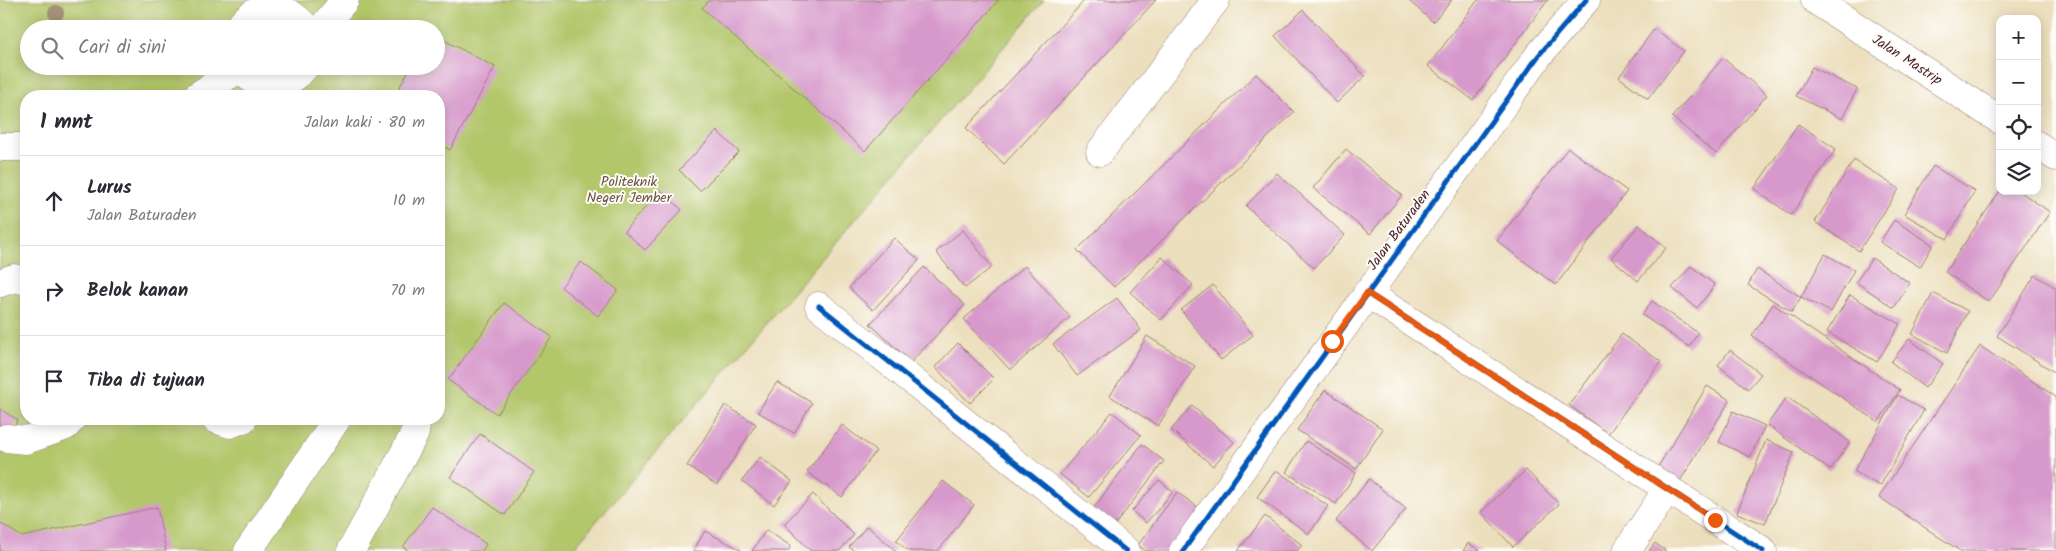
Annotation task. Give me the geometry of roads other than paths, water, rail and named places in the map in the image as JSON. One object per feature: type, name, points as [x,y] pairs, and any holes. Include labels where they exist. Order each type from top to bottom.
[{"type":"street","points":[[328,20],[345,0]]},
{"type":"street","points":[[1100,152],[1216,0]]},
{"type":"street","name":"Jalan Baturaden","points":[[1183,551],[1539,54],[1586,0]]},
{"type":"street","name":"Jalan Mastrip","points":[[1826,3],[1996,117]]},
{"type":"street","points":[[260,10],[289,11],[300,20]]},
{"type":"street","points":[[206,90],[228,75]]},
{"type":"street","points":[[247,75],[261,84],[274,86],[294,82]]},
{"type":"street","points":[[0,147],[20,147]]},
{"type":"street","points":[[2041,148],[2056,157]]},
{"type":"street","points":[[0,283],[14,278],[20,280]]},
{"type":"street","points":[[1367,293],[1763,551]]},
{"type":"street","points":[[819,306],[1126,551]]},
{"type":"street","points":[[6,438],[26,440],[67,425]]},
{"type":"street","points":[[248,551],[333,425]]},
{"type":"street","points":[[351,551],[415,433],[416,425]]},
{"type":"street","points":[[1627,551],[1668,488]]},
{"type":"park label","name":"Politeknik Negeri Jember","points":[[629,190]]}]
